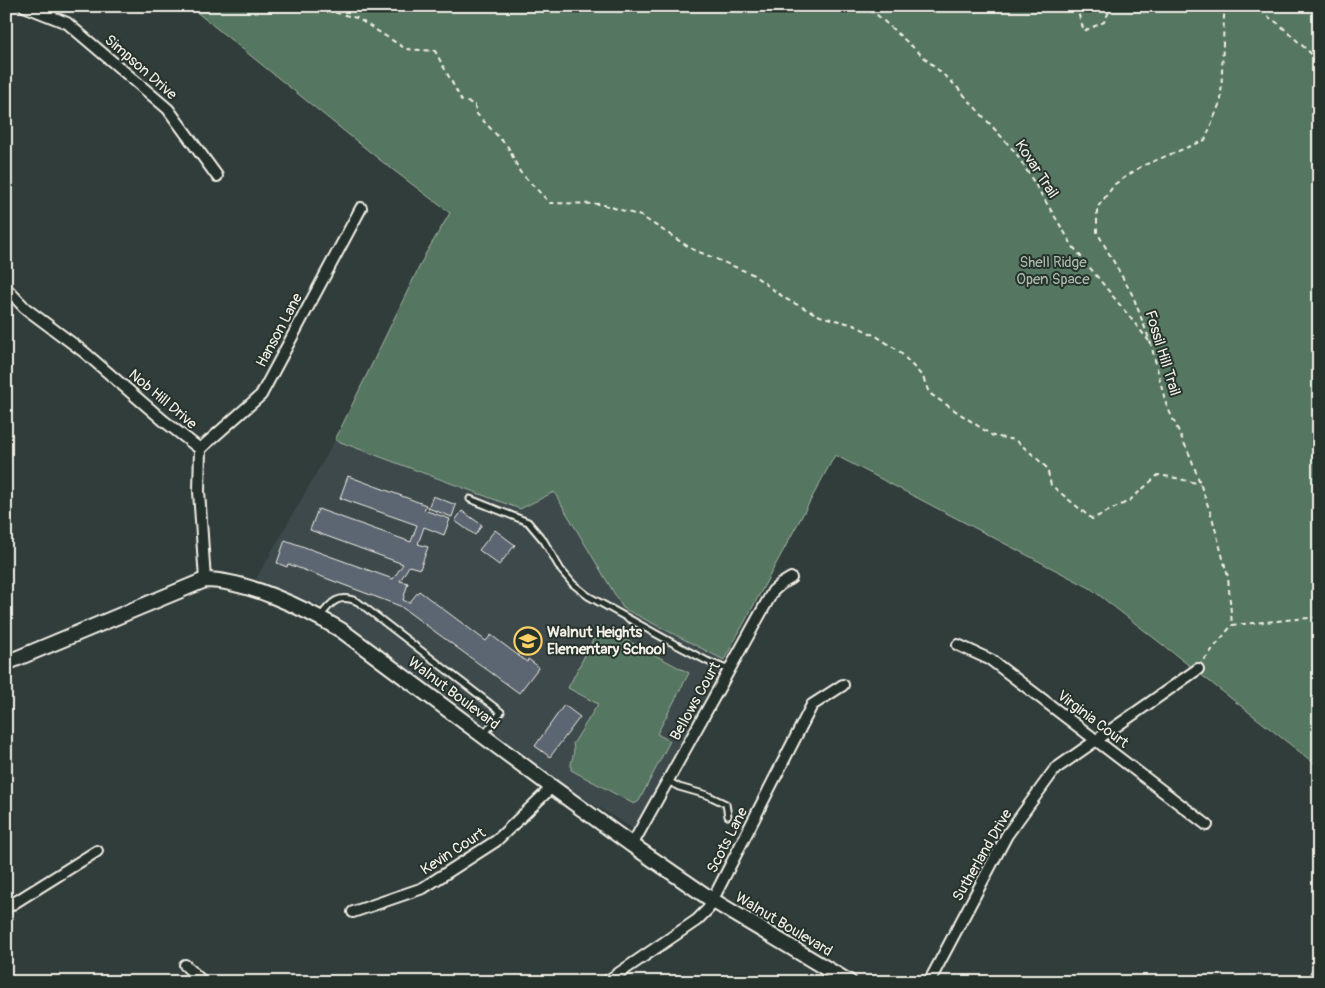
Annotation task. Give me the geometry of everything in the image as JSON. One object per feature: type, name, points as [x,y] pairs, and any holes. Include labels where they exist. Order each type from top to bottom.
[{"type":"street","name":"Simpson Drive","points":[[24,6],[67,24],[168,110],[216,176]]},
{"type":"street","name":"Hanson Lane","points":[[200,448],[261,396],[361,208]]},
{"type":"street","name":"Nob Hill Drive","points":[[6,288],[25,308],[84,352],[164,421],[200,448],[199,491],[205,580]]},
{"type":"street","name":"Bellows Court","points":[[632,845],[773,592],[791,578]]},
{"type":"street","name":"Walnut Boulevard","points":[[6,663],[205,580],[222,580],[239,584],[320,617],[342,630],[632,845],[712,900],[849,982]]},
{"type":"street","name":"Virginia Court","points":[[958,645],[991,660],[1207,825]]},
{"type":"street","name":"Sutherland Drive","points":[[929,982],[1007,835],[1055,769],[1198,669]]},
{"type":"street","name":"Scots Lane","points":[[606,982],[697,920],[708,909],[812,705],[843,685]]},
{"type":"street","name":"Kevin Court","points":[[353,912],[423,888],[496,841],[552,787]]},
{"type":"street","points":[[6,908],[97,851]]},
{"type":"street","points":[[185,965],[203,982]]},
{"type":"street","points":[[1313,982],[1319,970]]},
{"type":"lane","points":[[470,499],[528,522],[544,541],[561,570],[573,584],[588,596],[707,661],[729,670]]},
{"type":"lane","points":[[320,617],[330,604],[338,599],[349,598],[358,602],[501,712],[484,736]]},
{"type":"lane","points":[[668,781],[679,787],[708,795],[726,804],[728,816]]},
{"type":"path","points":[[309,6],[357,18],[406,50],[435,52],[462,101],[475,104],[475,112],[508,147],[520,172],[550,203],[601,204],[641,216],[692,249],[752,274],[786,299],[820,316],[854,326],[884,341],[899,351],[922,377],[930,393],[993,436],[1016,440],[1047,468],[1050,485],[1092,519],[1129,502],[1158,475],[1200,484]]},
{"type":"path","name":"Kovar Trail","points":[[861,6],[876,14],[956,86],[1016,153],[1074,248],[1151,344]]},
{"type":"path","points":[[1076,6],[1084,31],[1104,22],[1112,6]]},
{"type":"path","name":"Fossil Hill Trail","points":[[1227,6],[1224,16],[1222,100],[1205,140],[1142,166],[1115,184],[1096,208],[1097,232],[1133,296],[1151,344],[1166,404],[1191,458],[1212,517],[1228,577],[1232,625]]},
{"type":"path","points":[[1252,6],[1279,24],[1319,61]]},
{"type":"path","points":[[1198,669],[1232,625],[1319,617]]},
{"type":"shaded area","name":"Walnut Heights Elementary School","points":[[335,440],[520,509],[554,492],[623,608],[724,660],[635,830],[553,779],[345,621],[318,605],[256,579]]},
{"type":"green space","name":"Shell Ridge Open Space","points":[[189,6],[1319,6],[1319,767],[1090,588],[835,455],[724,660],[623,608],[554,492],[520,509],[335,440],[426,253],[450,213],[380,160]]},
{"type":"green space","points":[[600,626],[689,673],[657,734],[670,741],[639,801],[634,804],[571,770],[574,751],[573,744],[598,704],[568,688]]},
{"type":"building","points":[[348,476],[426,505],[424,510],[450,519],[444,535],[424,527],[418,544],[428,547],[420,569],[409,566],[400,581],[408,583],[403,600],[409,603],[419,591],[486,641],[491,635],[527,662],[528,659],[539,667],[519,693],[400,606],[288,564],[287,567],[277,563],[285,540],[393,579],[403,564],[310,530],[318,509],[411,542],[417,525],[340,498]]},
{"type":"building","points":[[433,496],[456,505],[452,517],[428,508]]},
{"type":"building","points":[[462,511],[482,525],[475,535],[455,521]]},
{"type":"building","points":[[495,530],[515,545],[499,565],[479,550]]},
{"type":"building","points":[[564,705],[580,717],[550,757],[535,746]]},
{"type":"place","name":"Walnut Heights Elementary School","points":[[528,641]]}]
